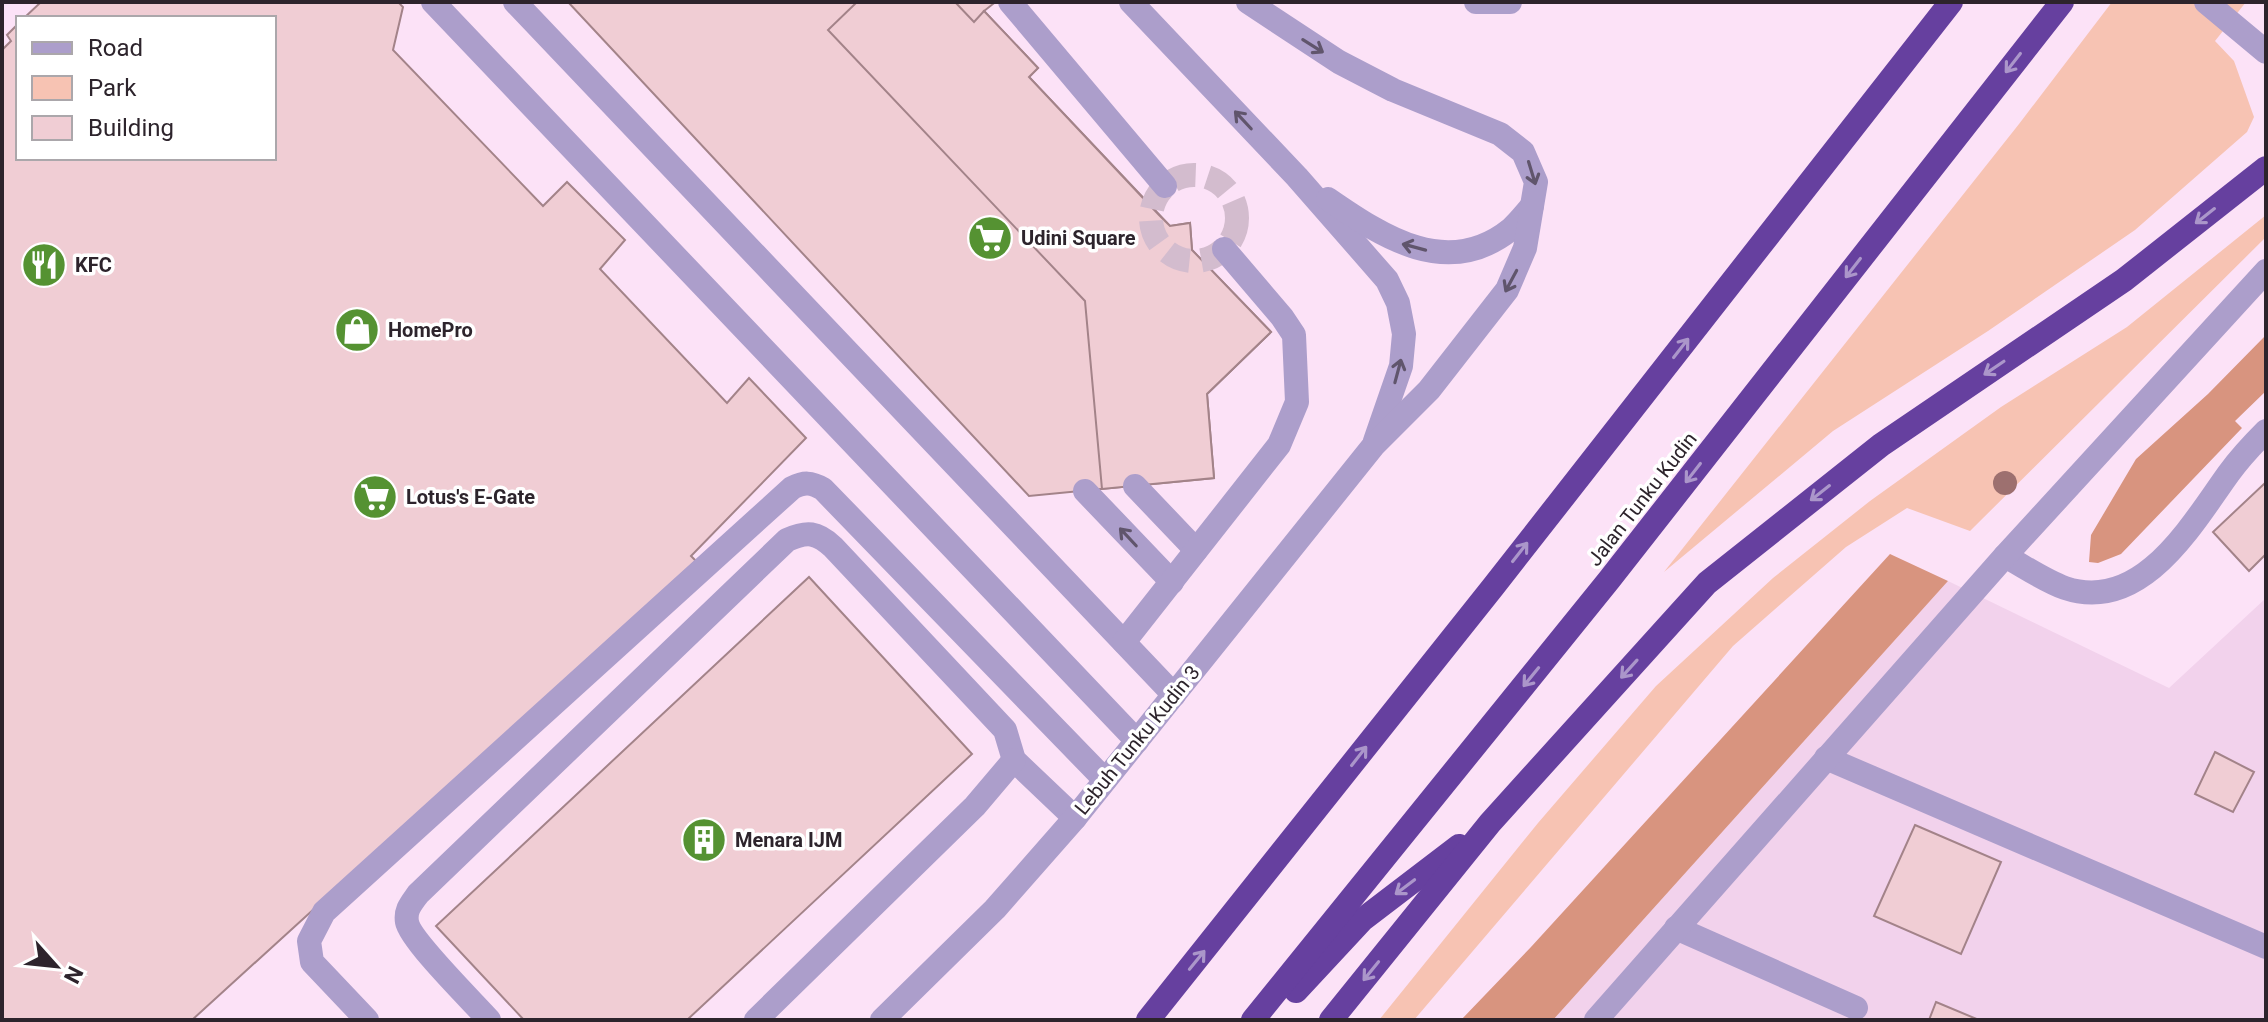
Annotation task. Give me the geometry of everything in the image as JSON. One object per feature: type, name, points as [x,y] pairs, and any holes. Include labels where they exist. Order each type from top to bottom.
[{"type":"highway","points":[[1148,1020],[1464,624],[1951,2]]},
{"type":"highway","name":"Jalan Tunku Kudin","points":[[1253,1020],[1609,580],[2062,2]]},
{"type":"highway","points":[[1331,1020],[1490,823],[1707,583],[1881,445],[2124,280],[2266,168]]},
{"type":"highway","points":[[1268,1020],[1362,920],[1490,823]]},
{"type":"street","points":[[433,2],[1137,741]]},
{"type":"street","points":[[515,2],[1174,695]]},
{"type":"street","points":[[1010,2],[1165,186]]},
{"type":"street","name":"Lebuh Tunku Kudin 3","points":[[1131,2],[1297,177],[1387,280],[1398,303],[1404,334],[1401,366],[1374,445]]},
{"type":"street","name":"Lebuh Tunku Kudin 3","points":[[882,1020],[995,909],[1075,818],[1374,445],[1429,390],[1507,290],[1525,248],[1536,182],[1523,152],[1500,134],[1393,90],[1339,62],[1248,2]]},
{"type":"street","points":[[1476,2],[1510,2]]},
{"type":"street","points":[[2206,2],[2266,52]]},
{"type":"street","name":"Lebuh Tunku Kudin 3","points":[[1297,177],[1361,222],[1400,243],[1433,252],[1463,253],[1488,244],[1511,229],[1532,206]]},
{"type":"street","points":[[1124,642],[1279,445],[1297,402],[1294,335],[1224,249]]},
{"type":"street","points":[[1596,1020],[2005,556],[2266,271]]},
{"type":"street","points":[[2005,556],[2066,588],[2098,594],[2126,586],[2153,568],[2182,539],[2232,469],[2266,431]]},
{"type":"street","points":[[367,1020],[312,962],[309,941],[324,912],[792,488],[802,483],[813,483],[823,489],[1105,780]]},
{"type":"street","points":[[1135,486],[1196,550]]},
{"type":"street","points":[[1085,491],[1172,582]]},
{"type":"street","points":[[489,1020],[418,940],[407,925],[407,909],[418,894],[787,540],[804,532],[821,536],[833,547],[1005,730],[1014,760],[1075,818]]},
{"type":"street","points":[[1826,758],[2266,947]]},
{"type":"street","points":[[756,1020],[975,806],[1014,760]]},
{"type":"street","points":[[1676,928],[1856,1008]]},
{"type":"shaded area","points":[[2266,335],[2266,391],[2235,421],[2242,428],[2121,554],[2098,563],[2089,562],[2091,535],[2136,459],[2208,394]]},
{"type":"shaded area","points":[[1890,554],[1948,581],[1553,1020],[1461,1020],[1531,947]]},
{"type":"shaded area","points":[[1948,581],[2169,688],[2266,598],[2266,1020],[1553,1020]]},
{"type":"green space","points":[[2112,2],[2246,2],[2215,41],[2234,61],[2254,117],[2247,132],[2135,230],[1988,331],[1833,431],[1664,572],[2019,124]]},
{"type":"green space","points":[[2266,215],[2266,237],[1970,531],[1907,508],[1846,547],[1733,646],[1414,1020],[1379,1020],[1538,823],[1656,686],[1773,578],[1870,501],[2001,407],[2127,327]]},
{"type":"building","name":"Lotus's E-Gate","points":[[41,2],[398,2],[403,7],[393,50],[543,206],[567,182],[625,240],[600,269],[727,403],[749,378],[806,438],[691,556],[696,561],[192,1020],[2,1020],[2,50],[11,41],[7,35],[16,26],[16,160],[276,160],[276,16],[26,16]]},
{"type":"building","name":"Udini Square","points":[[568,2],[991,2],[993,4],[984,11],[1038,68],[1029,77],[1170,226],[1190,223],[1192,250],[1271,332],[1207,394],[1214,478],[1029,496]]},
{"type":"building","points":[[857,2],[955,2],[974,22],[984,11],[1038,68],[1029,77],[1159,215],[1170,226],[1190,223],[1192,250],[1271,332],[1207,394],[1214,478],[1102,489],[1085,301],[828,30]]},
{"type":"building","points":[[2265,483],[2266,554],[2249,571],[2213,532]]},
{"type":"building","name":"Menara IJM","points":[[809,577],[972,754],[687,1020],[524,1020],[436,926]]},
{"type":"building","points":[[2215,752],[2254,772],[2233,812],[2195,794]]},
{"type":"building","points":[[1915,825],[2001,862],[1961,954],[1874,916]]},
{"type":"building","points":[[1936,1002],[1979,1020],[1929,1020]]},
{"type":"tunnel","points":[[1194,175],[1218,182],[1230,194],[1237,218],[1230,242],[1218,254],[1194,261],[1170,254],[1158,242],[1151,218],[1158,194],[1170,182],[1194,175]]},
{"type":"place","name":"Udini Square","points":[[990,238]]},
{"type":"place","name":"KFC","points":[[44,265]]},
{"type":"place","name":"HomePro","points":[[357,330]]},
{"type":"place","name":"Lotus's E-Gate","points":[[375,497]]},
{"type":"place","name":"Menara IJM","points":[[704,840]]}]
